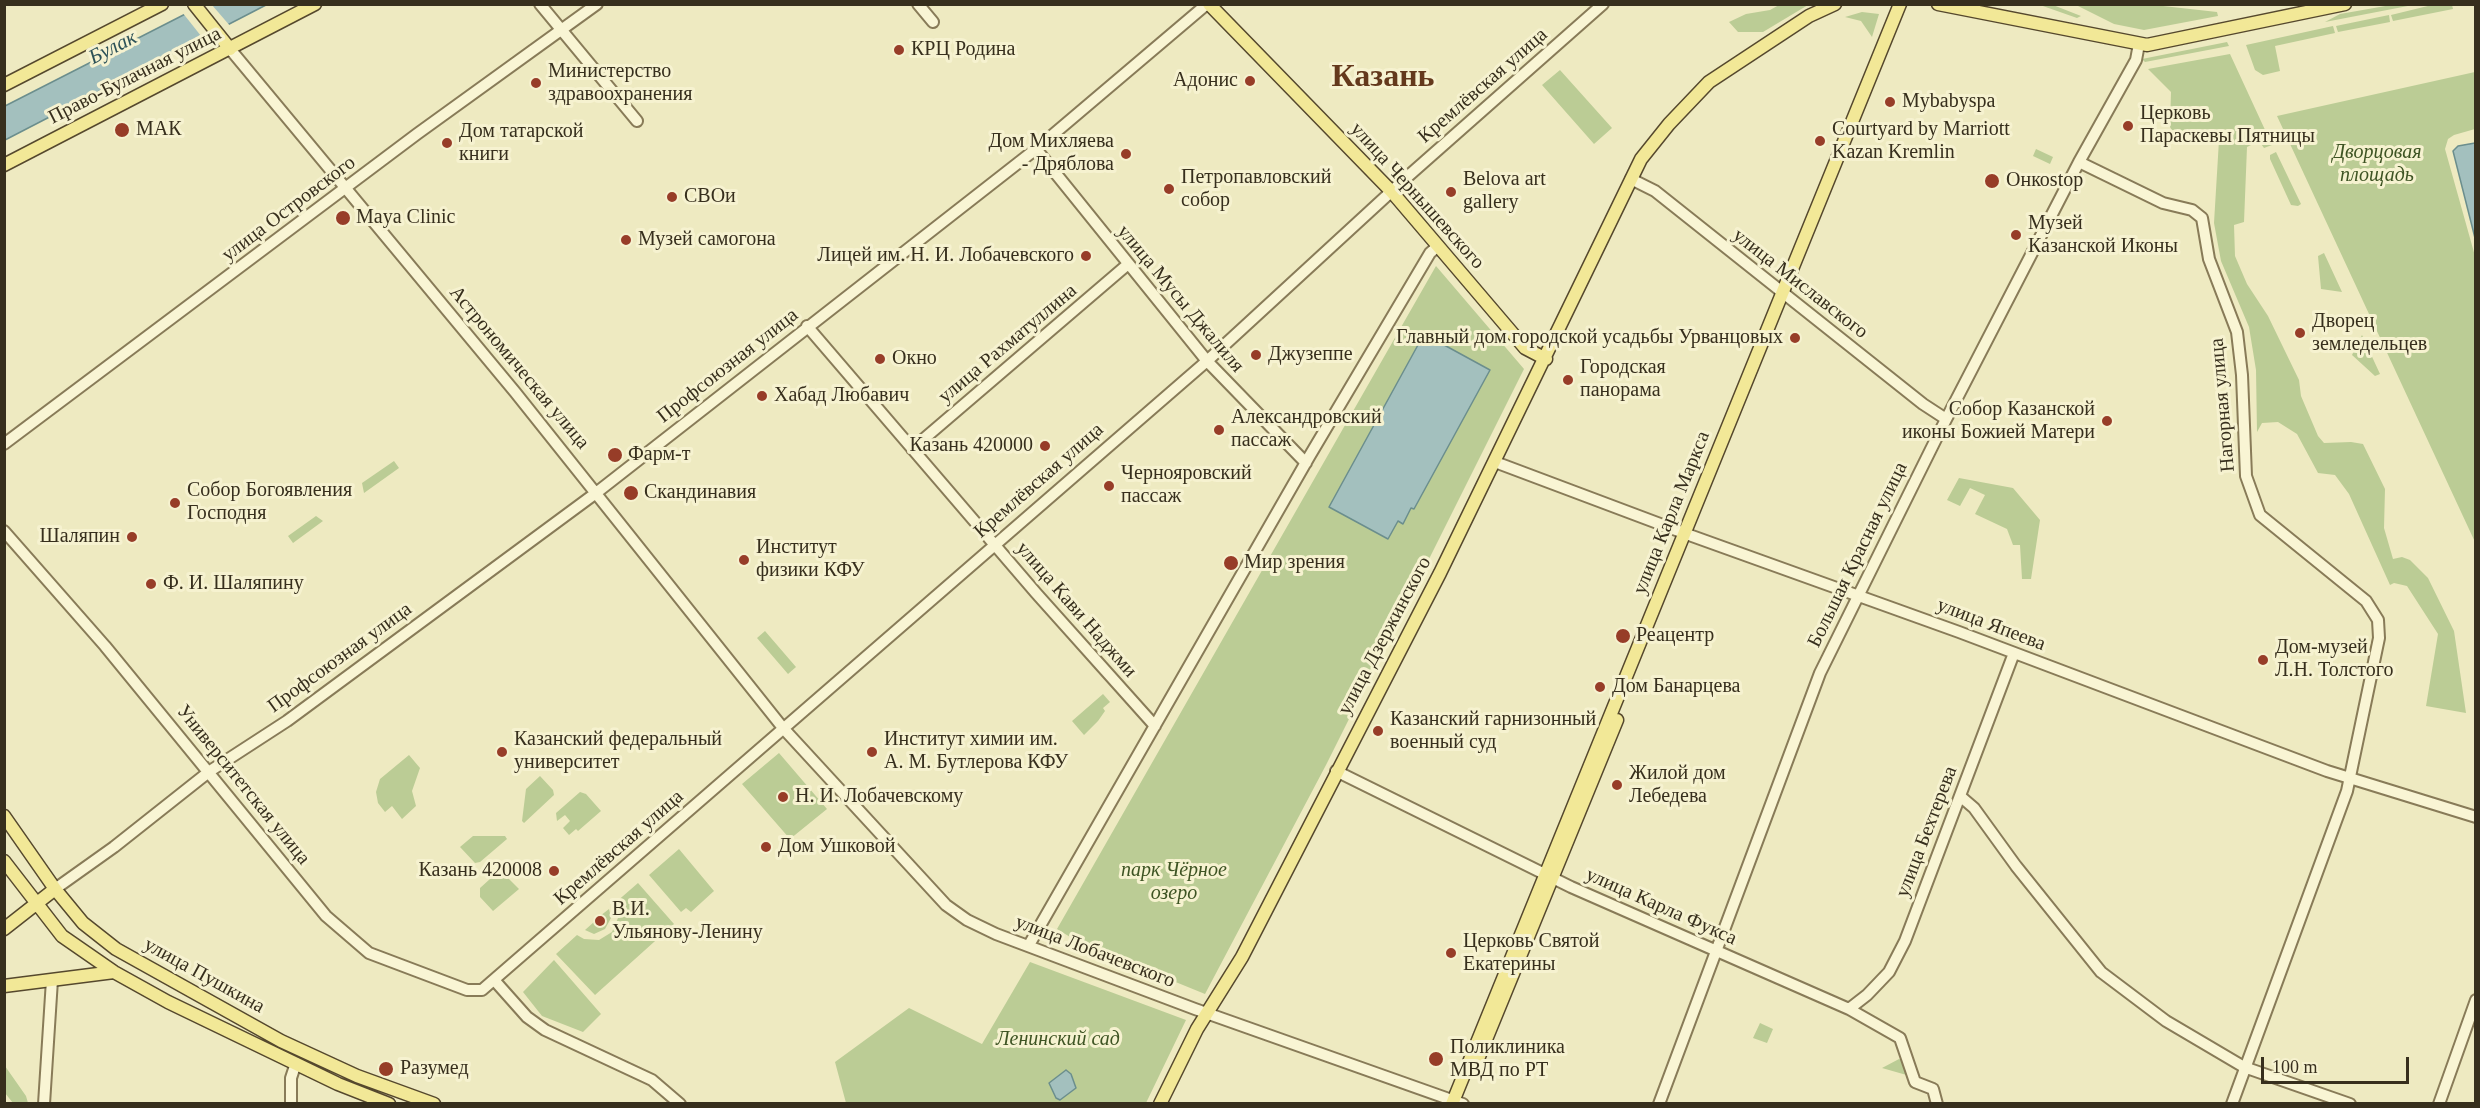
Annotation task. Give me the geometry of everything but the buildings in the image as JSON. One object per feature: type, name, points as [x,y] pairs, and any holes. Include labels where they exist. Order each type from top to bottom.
[{"type":"main road","points":[[4,85],[162,4]]},
{"type":"main road","name":"Астрономическая улица","points":[[194,4],[230,49]]},
{"type":"main road","name":"Право-Булачная улица","points":[[4,165],[315,4]]},
{"type":"main road","name":"улица Чернышевского","points":[[1208,4],[1392,192],[1525,348],[1546,359]]},
{"type":"main road","name":"улица Дзержинского","points":[[1160,1104],[1208,1014],[1242,957],[1495,462],[1641,159],[1669,124],[1709,82],[1809,16],[1835,4]]},
{"type":"main road","name":"улица Карла Маркса","points":[[1458,1103],[1785,296],[1900,4]]},
{"type":"main road","name":"улица Карла Маркса","points":[[1785,296],[1908,4]]},
{"type":"main road","points":[[1938,4],[2139,44],[2171,42],[2345,4]]},
{"type":"main road","name":"улица Пушкина","points":[[4,816],[83,923],[116,950],[176,985],[313,1056],[367,1080],[434,1104]]},
{"type":"main road","name":"улица Пушкина","points":[[4,861],[62,936],[114,972],[168,1002],[338,1084],[389,1104]]},
{"type":"main road","points":[[4,929],[56,889]]},
{"type":"main road","points":[[4,986],[114,972]]},
{"type":"street","points":[[540,4],[637,121]]},
{"type":"street","name":"улица Островского","points":[[4,444],[597,4]]},
{"type":"street","points":[[918,4],[933,22]]},
{"type":"street","name":"Профсоюзная улица","points":[[56,889],[114,847],[210,771],[286,721],[596,493],[1036,149],[1208,4]]},
{"type":"street","name":"Кремлёвская улица","points":[[495,981],[993,544],[1207,361],[1603,4]]},
{"type":"street","name":"Большая Красная улица","points":[[1659,1104],[1820,673],[1946,419],[2079,162],[2136,60],[2139,44]]},
{"type":"street","name":"Астрономическая улица","points":[[230,49],[596,493],[783,728]]},
{"type":"street","name":"улица Мусы Джалиля","points":[[1036,149],[1127,265],[1207,361],[1306,463]]},
{"type":"street","name":"Нагорная улица","points":[[2079,162],[2163,203],[2192,210],[2202,218],[2209,259],[2237,332],[2242,375],[2246,476],[2260,514],[2366,601],[2376,613],[2379,638],[2350,778],[2307,905],[2244,1067],[2232,1104]]},
{"type":"street","name":"улица Миславского","points":[[1631,179],[1655,191],[1785,296],[1946,419]]},
{"type":"street","points":[[1029,945],[1306,463],[1430,253],[1438,246]]},
{"type":"street","name":"улица Рахматуллина","points":[[912,449],[1127,265]]},
{"type":"street","name":"улица Кави Наджми","points":[[807,326],[993,544],[1155,726]]},
{"type":"street","name":"улица Япеева","points":[[1495,462],[2350,778],[2475,817]]},
{"type":"street","name":"Университетская улица","points":[[4,531],[210,771],[326,916],[363,948],[402,968],[467,990],[482,990],[495,981]]},
{"type":"street","name":"улица Бехтерева","points":[[1849,1009],[1867,995],[1888,972],[1905,941],[2014,652]]},
{"type":"street","name":"улица Лобачевского","points":[[783,728],[946,905],[967,920],[1208,1014],[1458,1103]]},
{"type":"street","name":"улица Карла Фукса","points":[[1336,771],[1549,876],[1849,1009],[1900,1038],[1915,1082],[1933,1089],[1937,1104]]},
{"type":"street","points":[[1960,796],[1974,808],[2016,866],[2101,972],[2166,1021],[2244,1067],[2350,1104]]},
{"type":"street","points":[[44,1104],[52,980]]},
{"type":"street","points":[[495,981],[527,1017],[545,1030],[652,1080],[680,1104]]},
{"type":"street","points":[[2439,1104],[2475,1000]]},
{"type":"street","points":[[291,1104],[291,1078],[296,1063]]},
{"type":"green space","points":[[2436,4],[2452,5],[2453,9],[2393,21],[2391,15]]},
{"type":"green space","points":[[1779,5],[1808,5],[1763,32],[1738,32],[1729,22],[1746,14],[1770,10]]},
{"type":"green space","points":[[2040,5],[2053,5],[2081,16],[2077,18]]},
{"type":"green space","points":[[2076,5],[2154,5],[2217,12],[2218,16],[2144,30],[2114,24]]},
{"type":"green space","points":[[2391,5],[2413,5],[2325,22],[2340,14]]},
{"type":"green space","points":[[1862,12],[1879,14],[1872,37],[1861,21],[1845,17]]},
{"type":"green space","points":[[2389,15],[2390,22],[2338,32],[2336,26]]},
{"type":"green space","points":[[2333,26],[2335,33],[2275,46],[2280,71],[2263,75],[2255,70],[2246,45]]},
{"type":"green space","points":[[2227,42],[2229,46],[2145,62],[2142,59]]},
{"type":"green space","points":[[2230,54],[2272,145],[2264,148],[2259,141],[2247,147],[2244,222],[2234,225],[2235,256],[2247,284],[2268,316],[2299,380],[2301,396],[2318,436],[2324,443],[2363,444],[2385,489],[2384,528],[2393,559],[2402,557],[2410,560],[2428,578],[2454,631],[2466,713],[2426,706],[2438,634],[2407,586],[2394,583],[2390,585],[2349,494],[2335,475],[2318,473],[2297,434],[2278,422],[2262,423],[2257,432],[2256,370],[2249,327],[2221,261],[2214,223],[2219,140],[2174,134],[2170,127],[2171,92],[2148,69]]},
{"type":"green space","points":[[1560,70],[1612,128],[1594,144],[1542,85]]},
{"type":"green space","name":"Дворцовая площадь","points":[[2475,72],[2475,129],[2448,139],[2445,149],[2475,256],[2475,542],[2277,116]]},
{"type":"green space","points":[[2036,149],[2053,157],[2050,164],[2033,156]]},
{"type":"green space","points":[[2276,152],[2301,204],[2298,206],[2291,205],[2270,159],[2270,155]]},
{"type":"green space","points":[[2324,253],[2342,292],[2321,289],[2318,256]]},
{"type":"green space","name":"парк Чёрное озеро","points":[[1436,266],[1524,369],[1326,765],[1205,994],[1080,943],[1057,929]]},
{"type":"green space","points":[[2362,335],[2380,374],[2375,376],[2352,355]]},
{"type":"green space","points":[[394,461],[399,468],[364,493],[362,483]]},
{"type":"green space","points":[[1959,478],[2013,488],[2040,520],[2031,579],[2022,579],[2020,545],[2013,545],[2007,529],[1975,514],[1985,495],[1970,488],[1960,506],[1947,500]]},
{"type":"green space","points":[[316,516],[323,521],[293,543],[288,536]]},
{"type":"green space","points":[[765,631],[796,667],[788,674],[757,638]]},
{"type":"green space","points":[[1103,694],[1110,702],[1103,708],[1105,711],[1098,721],[1084,735],[1072,721]]},
{"type":"green space","points":[[779,753],[827,809],[790,839],[742,784]]},
{"type":"green space","points":[[409,755],[420,768],[412,791],[416,806],[402,819],[392,806],[385,812],[378,803],[376,792],[380,779]]},
{"type":"green space","points":[[540,776],[553,790],[554,795],[524,823],[522,821],[526,789]]},
{"type":"green space","points":[[580,792],[586,794],[601,811],[578,831],[576,829],[569,835],[563,828],[570,821],[565,815],[557,821],[556,813]]},
{"type":"green space","points":[[473,836],[505,836],[507,839],[480,862],[475,863],[460,847]]},
{"type":"green space","points":[[679,849],[714,891],[691,912],[686,908],[681,912],[649,875]]},
{"type":"green space","points":[[500,870],[519,889],[493,911],[480,897],[480,888]]},
{"type":"green space","points":[[638,883],[674,924],[595,995],[556,954],[577,935],[584,939],[599,940],[612,932],[618,918],[615,903]]},
{"type":"green space","points":[[609,909],[611,918],[605,929],[594,934],[585,930],[594,922],[599,928],[605,923],[600,916]]},
{"type":"green space","points":[[554,960],[601,1014],[583,1032],[542,1016],[523,992]]},
{"type":"green space","name":"Ленинский сад","points":[[1030,962],[1186,1020],[1146,1103],[846,1103],[835,1062],[909,1008],[982,1044]]},
{"type":"green space","points":[[1760,1023],[1773,1029],[1767,1043],[1753,1038]]},
{"type":"green space","points":[[1899,1059],[1903,1060],[1910,1076],[1882,1068]]},
{"type":"green space","points":[[5,1066],[26,1096],[28,1103],[13,1103],[5,1093]]},
{"type":"water","name":"Булак","points":[[203,5],[266,5],[5,140],[5,106]]},
{"type":"water","points":[[2476,143],[2475,238],[2453,151],[2458,146]]},
{"type":"water","points":[[1424,334],[1490,370],[1414,509],[1411,508],[1403,524],[1398,521],[1388,539],[1329,507]]},
{"type":"water","points":[[1066,1070],[1071,1074],[1076,1088],[1060,1100],[1056,1098],[1049,1083]]},
{"type":"pier","points":[[197,4],[212,5],[231,27],[205,41],[182,12]]},
{"type":"place","name":"КРЦ Родина","points":[[899,50]]},
{"type":"place","name":"Адонис","points":[[1250,81]]},
{"type":"place","name":"Министерство здравоохранения","points":[[536,83]]},
{"type":"place","name":"Mybabyspa","points":[[1890,102]]},
{"type":"place","name":"Церковь Параскевы Пятницы","points":[[2128,126]]},
{"type":"place","name":"МАК","points":[[122,130]]},
{"type":"place","name":"Courtyard by Marriott Kazan Kremlin","points":[[1820,141]]},
{"type":"place","name":"Дом татарской книги","points":[[447,143]]},
{"type":"place","name":"Дом Михляева - Дряблова","points":[[1126,154]]},
{"type":"place","name":"Онкоstop","points":[[1992,181]]},
{"type":"place","name":"Петропавловский собор","points":[[1169,189]]},
{"type":"place","name":"Belova art gallery","points":[[1451,192]]},
{"type":"place","name":"СВОи","points":[[672,197]]},
{"type":"place","name":"Maya Clinic","points":[[343,218]]},
{"type":"place","name":"Музей Казанской Иконы","points":[[2016,235]]},
{"type":"place","name":"Музей самогона","points":[[626,240]]},
{"type":"place","name":"Лицей им. Н. И. Лобачевского","points":[[1086,256]]},
{"type":"place","name":"Дворец земледельцев","points":[[2300,333]]},
{"type":"place","name":"Главный дом городской усадьбы Урванцовых","points":[[1795,338]]},
{"type":"place","name":"Джузеппе","points":[[1256,355]]},
{"type":"place","name":"Окно","points":[[880,359]]},
{"type":"place","name":"Городская панорама","points":[[1568,380]]},
{"type":"place","name":"Хабад Любавич","points":[[762,396]]},
{"type":"place","name":"Собор Казанской иконы Божией Матери","points":[[2107,421]]},
{"type":"place","name":"Александровский пассаж","points":[[1219,430]]},
{"type":"place","name":"Казань 420000","points":[[1045,446]]},
{"type":"place","name":"Фарм-т","points":[[615,455]]},
{"type":"place","name":"Чернояровский пассаж","points":[[1109,486]]},
{"type":"place","name":"Скандинавия","points":[[631,493]]},
{"type":"place","name":"Собор Богоявления Господня","points":[[175,503]]},
{"type":"place","name":"Шаляпин","points":[[132,537]]},
{"type":"place","name":"Институт физики КФУ","points":[[744,560]]},
{"type":"place","name":"Мир зрения","points":[[1231,563]]},
{"type":"place","name":"Ф. И. Шаляпину","points":[[151,584]]},
{"type":"place","name":"Реацентр","points":[[1623,636]]},
{"type":"place","name":"Дом-музей Л.Н. Толстого","points":[[2263,660]]},
{"type":"place","name":"Дом Банарцева","points":[[1600,687]]},
{"type":"place","name":"Казанский гарнизонный военный суд","points":[[1378,731]]},
{"type":"place","name":"Казанский федеральный университет","points":[[502,752]]},
{"type":"place","name":"Институт химии им. А. М. Бутлерова КФУ","points":[[872,752]]},
{"type":"place","name":"Жилой дом Лебедева","points":[[1617,785]]},
{"type":"place","name":"Н. И. Лобачевскому","points":[[783,797]]},
{"type":"place","name":"Дом Ушковой","points":[[766,847]]},
{"type":"place","name":"Казань 420008","points":[[554,871]]},
{"type":"place","name":"В.И. Ульянову-Ленину","points":[[600,921]]},
{"type":"place","name":"Церковь Святой Екатерины","points":[[1451,953]]},
{"type":"place","name":"Поликлиника МВД по РТ","points":[[1436,1059]]},
{"type":"place","name":"Разумед","points":[[386,1069]]},
{"type":"district","name":"Казань","points":[[1383,78]]}]
